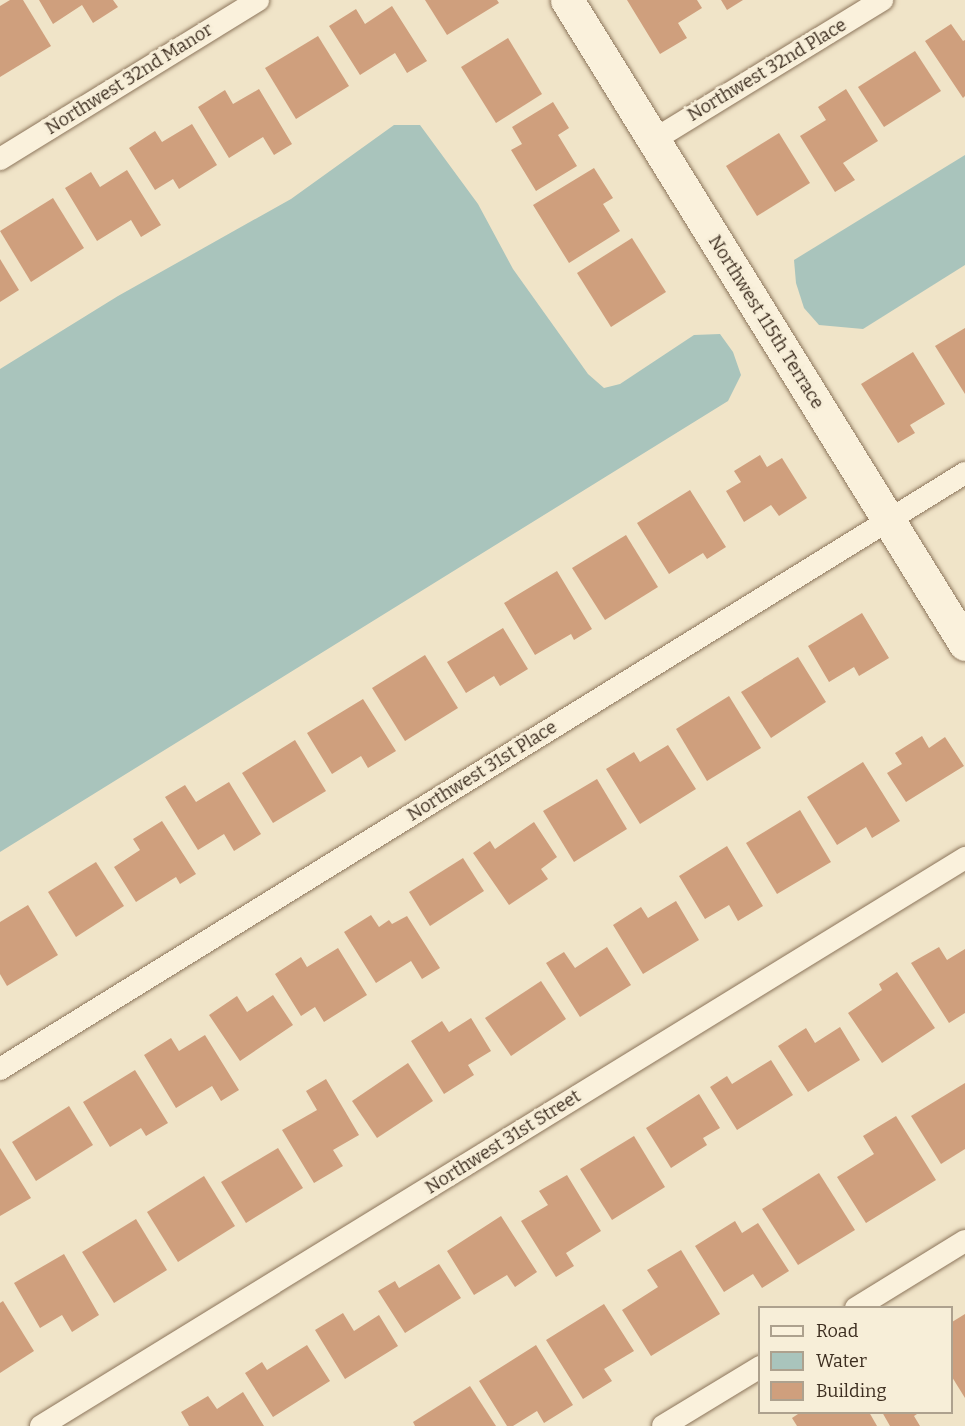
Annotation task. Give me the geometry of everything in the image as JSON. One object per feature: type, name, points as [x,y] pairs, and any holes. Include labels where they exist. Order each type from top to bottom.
[{"type":"street","name":"Northwest 32nd Manor","points":[[0,159],[258,0]]},
{"type":"street","name":"Northwest 115th Terrace","points":[[567,0],[652,141],[890,519],[965,644]]},
{"type":"street","name":"Northwest 32nd Place","points":[[652,141],[882,0]]},
{"type":"street","name":"Northwest 31st Place","points":[[0,1069],[965,473]]},
{"type":"street","name":"Northwest 31st Street","points":[[41,1426],[965,858]]},
{"type":"street","points":[[859,1306],[965,1241]]},
{"type":"street","points":[[663,1426],[758,1368]]},
{"type":"water","points":[[394,125],[420,125],[478,204],[513,269],[588,374],[604,388],[620,384],[694,335],[720,334],[733,352],[741,375],[728,401],[0,852],[0,369],[118,296],[291,199]]},
{"type":"water","points":[[965,155],[965,265],[863,329],[819,325],[804,308],[796,283],[794,260]]},
{"type":"building","points":[[10,0],[23,0],[51,46],[0,77],[0,6]]},
{"type":"building","points":[[39,0],[113,0],[118,7],[93,23],[82,5],[53,24]]},
{"type":"building","points":[[425,0],[497,0],[499,3],[447,35]]},
{"type":"building","points":[[627,0],[697,0],[702,8],[678,23],[687,38],[660,54]]},
{"type":"building","points":[[721,0],[743,0],[727,10]]},
{"type":"building","points":[[392,6],[427,61],[407,73],[395,53],[360,75],[329,26],[356,9],[365,24]]},
{"type":"building","points":[[951,24],[963,41],[965,40],[965,96],[963,98],[925,41]]},
{"type":"building","points":[[318,36],[349,86],[296,119],[265,68]]},
{"type":"building","points":[[508,38],[542,94],[496,123],[461,67]]},
{"type":"building","points":[[915,51],[941,91],[884,127],[858,87]]},
{"type":"building","points":[[259,89],[292,144],[274,155],[263,137],[229,158],[198,107],[225,90],[233,104]]},
{"type":"building","points":[[846,89],[878,141],[843,163],[855,180],[835,192],[800,136],[826,120],[818,107]]},
{"type":"building","points":[[553,102],[569,128],[558,135],[577,166],[536,191],[511,150],[522,144],[512,127]]},
{"type":"building","points":[[192,124],[217,165],[179,189],[173,179],[155,190],[129,148],[155,131],[162,142]]},
{"type":"building","points":[[779,133],[810,183],[757,216],[726,166]]},
{"type":"building","points":[[594,168],[613,198],[603,204],[620,231],[569,263],[533,205]]},
{"type":"building","points":[[127,170],[161,225],[141,237],[131,220],[97,241],[65,188],[91,172],[100,187]]},
{"type":"building","points":[[53,198],[84,248],[31,282],[0,231]]},
{"type":"building","points":[[632,238],[666,292],[611,327],[577,273]]},
{"type":"building","points":[[0,259],[19,290],[0,302]]},
{"type":"building","points":[[965,328],[965,394],[935,346]]},
{"type":"building","points":[[913,352],[945,404],[910,425],[915,433],[898,443],[861,384]]},
{"type":"building","points":[[760,455],[767,467],[782,458],[807,498],[779,516],[771,505],[744,522],[726,491],[741,482],[734,471]]},
{"type":"building","points":[[690,490],[726,547],[707,559],[703,553],[669,574],[637,523]]},
{"type":"building","points":[[626,535],[658,587],[605,620],[572,568]]},
{"type":"building","points":[[557,571],[592,629],[574,640],[571,634],[535,655],[504,603]]},
{"type":"building","points":[[862,613],[889,658],[859,676],[854,667],[829,682],[808,646]]},
{"type":"building","points":[[503,628],[528,669],[500,686],[494,676],[466,693],[447,662]]},
{"type":"building","points":[[425,655],[458,708],[405,741],[372,688]]},
{"type":"building","points":[[798,657],[826,702],[771,738],[741,692]]},
{"type":"building","points":[[729,696],[761,748],[707,781],[676,729]]},
{"type":"building","points":[[363,699],[396,751],[368,768],[361,756],[332,774],[307,733]]},
{"type":"building","points":[[922,736],[929,748],[945,737],[964,766],[906,802],[887,773],[902,764],[895,753]]},
{"type":"building","points":[[295,740],[326,791],[273,823],[242,773]]},
{"type":"building","points":[[668,745],[696,789],[640,824],[606,769],[634,752],[640,762]]},
{"type":"building","points":[[863,762],[900,821],[872,838],[866,827],[837,845],[807,797]]},
{"type":"building","points":[[597,779],[627,829],[574,862],[543,811]]},
{"type":"building","points":[[229,782],[261,834],[234,851],[224,834],[198,850],[165,797],[185,785],[196,802]]},
{"type":"building","points":[[800,810],[831,862],[777,894],[746,843]]},
{"type":"building","points":[[162,821],[196,874],[180,884],[176,877],[136,902],[114,867],[140,850],[133,839]]},
{"type":"building","points":[[534,822],[557,857],[541,869],[548,879],[509,905],[473,853],[490,841],[495,849]]},
{"type":"building","points":[[727,846],[763,906],[738,921],[729,905],[705,919],[679,876]]},
{"type":"building","points":[[463,858],[484,891],[430,926],[409,892]]},
{"type":"building","points":[[96,862],[124,906],[76,937],[48,892]]},
{"type":"building","points":[[676,901],[699,940],[643,974],[613,925],[641,907],[648,918]]},
{"type":"building","points":[[28,905],[58,955],[7,986],[0,974],[0,922]]},
{"type":"building","points":[[371,915],[379,927],[389,920],[392,924],[407,916],[440,968],[422,979],[411,961],[376,983],[344,932]]},
{"type":"building","points":[[607,947],[631,985],[580,1017],[546,963],[564,952],[575,968]]},
{"type":"building","points":[[939,947],[947,960],[965,949],[965,1013],[949,1023],[911,963]]},
{"type":"building","points":[[338,948],[367,995],[324,1022],[315,1007],[301,1016],[275,974],[301,957],[307,967]]},
{"type":"building","points":[[897,972],[935,1028],[882,1063],[848,1013],[882,990],[879,984]]},
{"type":"building","points":[[541,981],[566,1019],[511,1056],[485,1018]]},
{"type":"building","points":[[273,995],[293,1025],[240,1061],[209,1015],[237,996],[247,1012]]},
{"type":"building","points":[[471,1018],[491,1051],[468,1065],[474,1075],[444,1094],[411,1041],[442,1021],[449,1032]]},
{"type":"building","points":[[840,1027],[860,1060],[808,1092],[778,1046],[806,1028],[815,1043]]},
{"type":"building","points":[[205,1035],[239,1090],[221,1101],[212,1086],[176,1108],[144,1055],[171,1038],[179,1051]]},
{"type":"building","points":[[771,1060],[793,1095],[737,1130],[710,1087],[727,1076],[732,1084]]},
{"type":"building","points":[[408,1063],[433,1101],[377,1138],[352,1101]]},
{"type":"building","points":[[135,1070],[168,1123],[146,1136],[141,1128],[110,1147],[83,1102]]},
{"type":"building","points":[[326,1079],[359,1135],[333,1150],[343,1166],[314,1183],[282,1130],[317,1110],[306,1091]]},
{"type":"building","points":[[965,1083],[965,1149],[941,1164],[911,1116]]},
{"type":"building","points":[[699,1094],[720,1128],[703,1138],[707,1145],[671,1168],[646,1128]]},
{"type":"building","points":[[69,1106],[93,1145],[36,1181],[12,1142]]},
{"type":"building","points":[[896,1116],[936,1180],[866,1223],[837,1177],[874,1154],[863,1136]]},
{"type":"building","points":[[634,1136],[665,1187],[612,1220],[580,1169]]},
{"type":"building","points":[[0,1148],[31,1198],[0,1216]]},
{"type":"building","points":[[278,1148],[303,1188],[246,1223],[221,1182]]},
{"type":"building","points":[[819,1173],[855,1230],[798,1265],[762,1209]]},
{"type":"building","points":[[567,1175],[601,1231],[566,1253],[574,1266],[556,1277],[521,1221],[548,1205],[539,1191]]},
{"type":"building","points":[[204,1176],[235,1226],[178,1262],[147,1212]]},
{"type":"building","points":[[501,1216],[537,1272],[515,1287],[507,1275],[474,1295],[447,1251]]},
{"type":"building","points":[[136,1219],[167,1270],[114,1303],[82,1252]]},
{"type":"building","points":[[735,1221],[742,1233],[758,1223],[789,1271],[762,1288],[753,1274],[724,1292],[695,1246]]},
{"type":"building","points":[[681,1250],[720,1314],[651,1356],[622,1310],[658,1287],[647,1270]]},
{"type":"building","points":[[64,1254],[99,1315],[72,1332],[62,1315],[40,1328],[14,1283]]},
{"type":"building","points":[[439,1264],[461,1298],[405,1333],[378,1291],[395,1281],[399,1288]]},
{"type":"building","points":[[3,1301],[34,1351],[0,1373],[0,1303]]},
{"type":"building","points":[[604,1304],[634,1351],[604,1369],[612,1381],[583,1399],[546,1340]]},
{"type":"building","points":[[343,1313],[354,1331],[379,1315],[398,1346],[345,1379],[315,1330]]},
{"type":"building","points":[[965,1314],[965,1398],[953,1379],[953,1321]]},
{"type":"building","points":[[307,1345],[330,1381],[273,1417],[245,1373],[262,1362],[267,1370]]},
{"type":"building","points":[[536,1345],[573,1405],[544,1423],[537,1411],[513,1426],[507,1426],[479,1381]]},
{"type":"building","points":[[470,1386],[496,1426],[415,1426],[413,1422]]},
{"type":"building","points":[[243,1392],[264,1426],[189,1426],[181,1412],[208,1396],[217,1409]]},
{"type":"building","points":[[798,1414],[870,1414],[877,1426],[797,1426],[792,1418]]},
{"type":"building","points":[[883,1414],[917,1414],[914,1416],[920,1426],[890,1426]]}]
